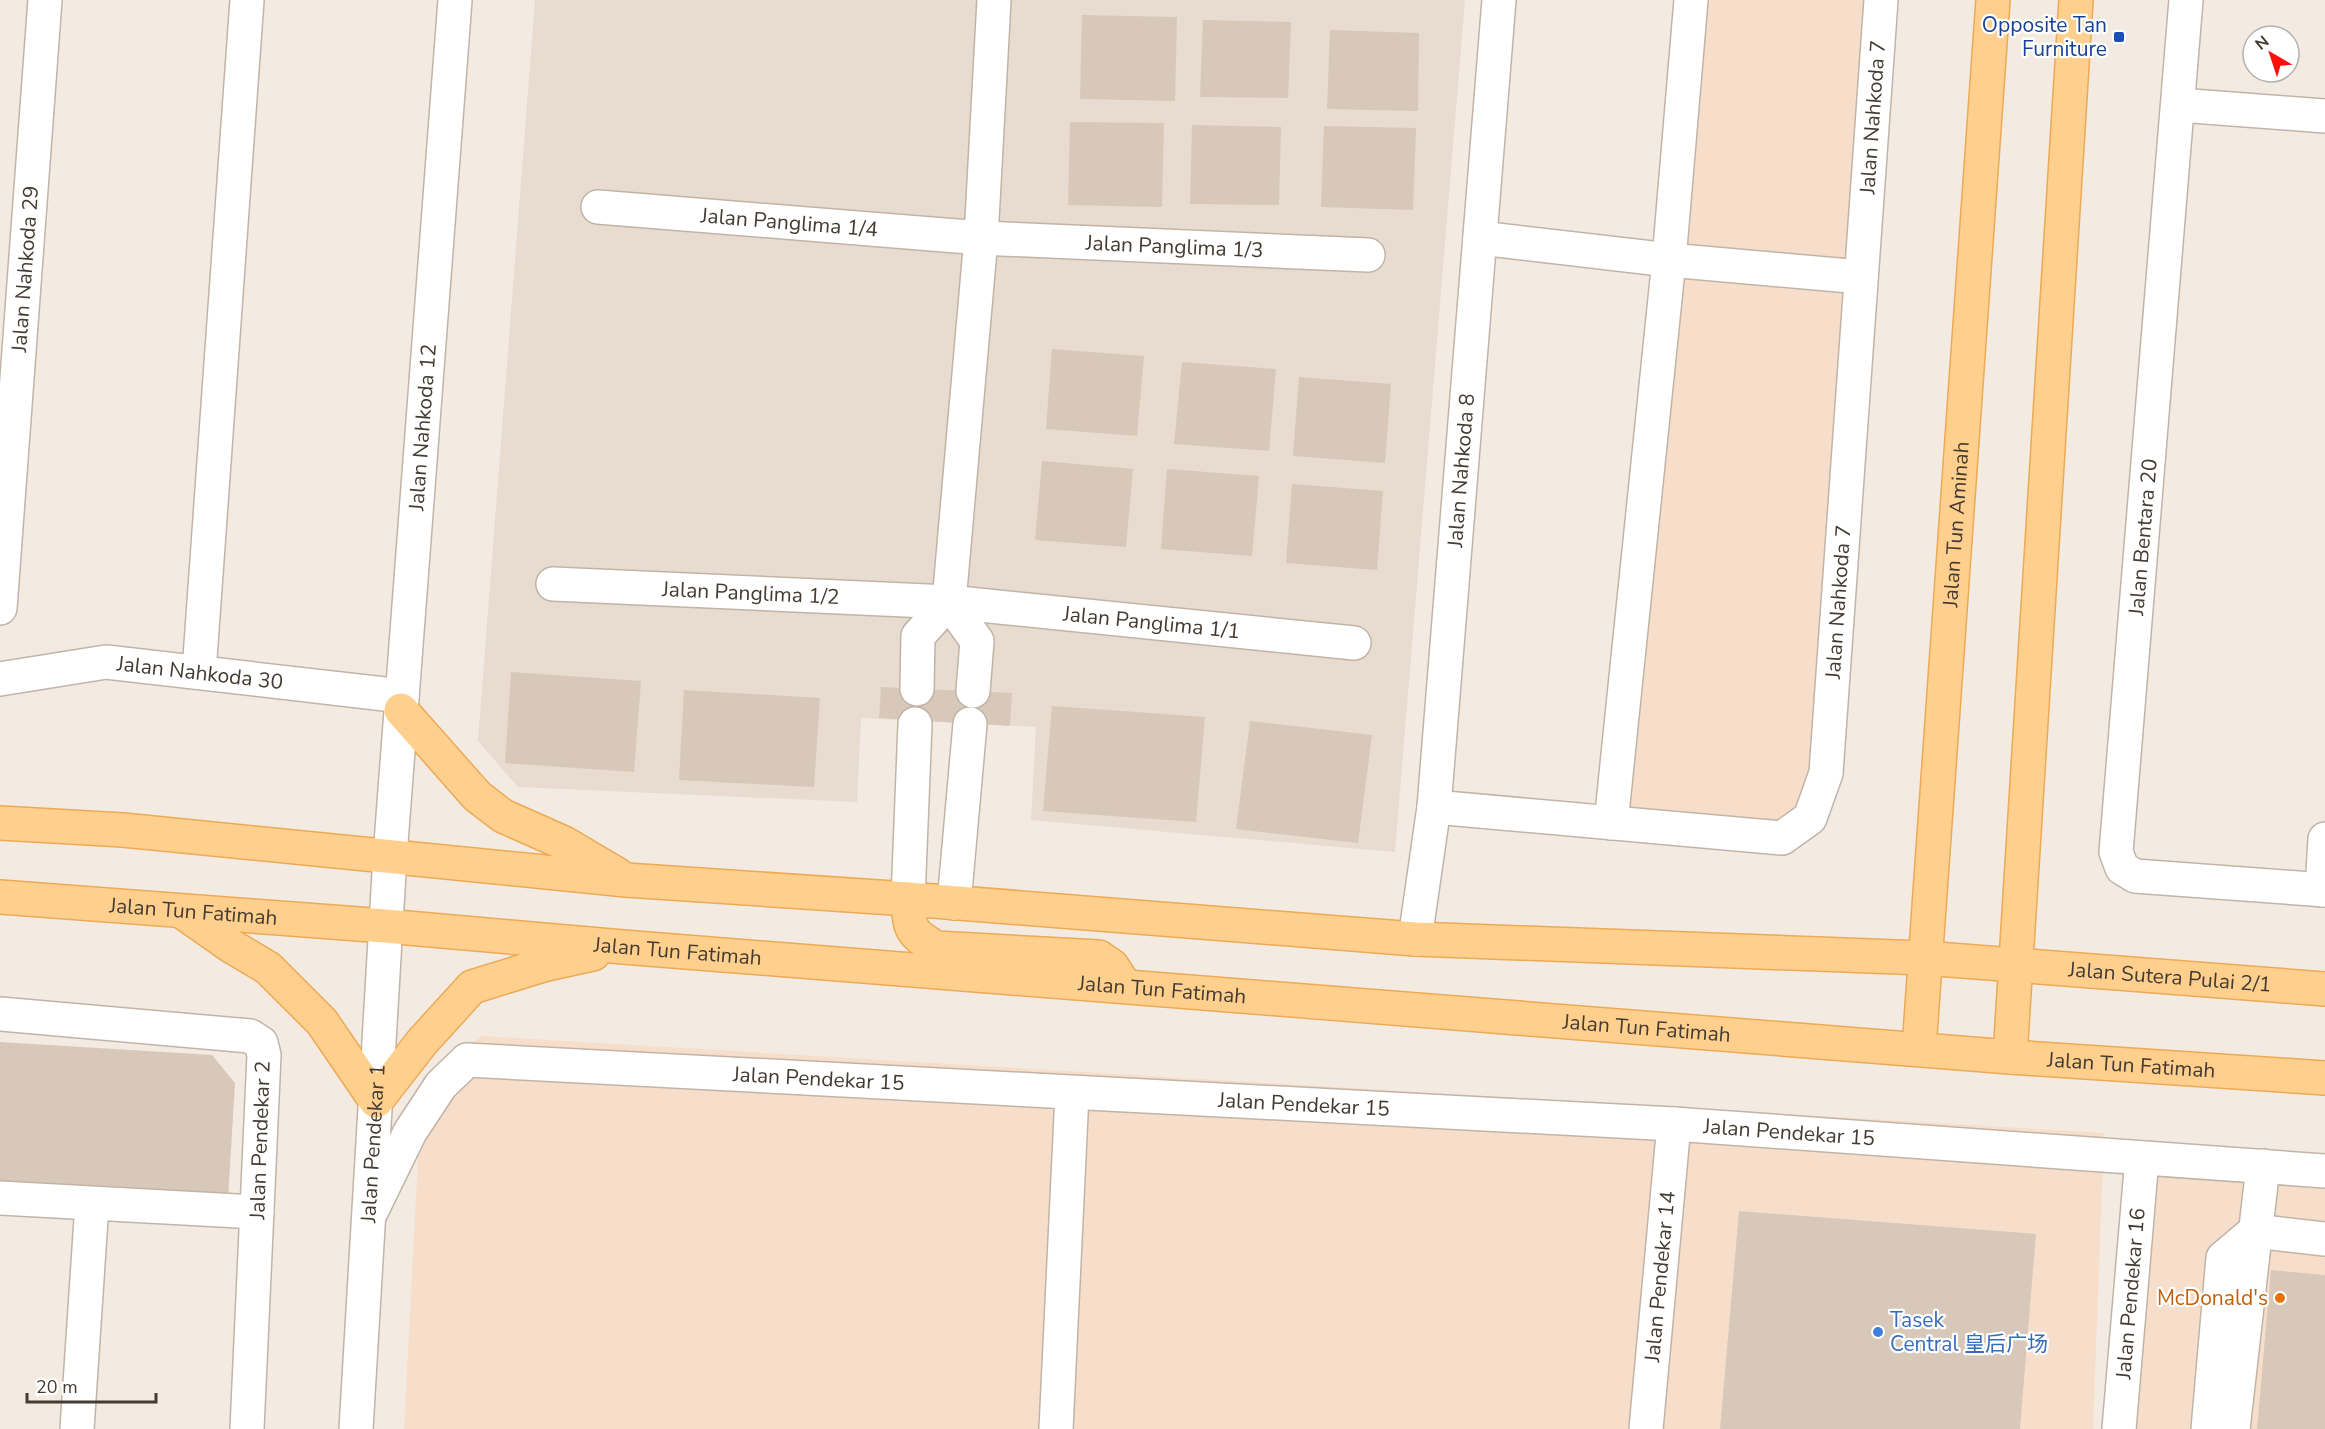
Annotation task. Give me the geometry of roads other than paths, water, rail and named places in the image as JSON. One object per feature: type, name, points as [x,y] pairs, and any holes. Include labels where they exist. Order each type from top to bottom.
[{"type":"main road","name":"Jalan Tun Aminah","points":[[1919,1048],[1993,0]]},
{"type":"main road","points":[[2010,1057],[2076,0]]},
{"type":"main road","points":[[401,703],[477,796],[503,816],[564,843],[626,880]]},
{"type":"main road","points":[[0,823],[123,830],[626,880],[908,899],[1415,939],[1924,958],[2015,965]]},
{"type":"main road","name":"Jalan Tun Fatimah","points":[[0,897],[2010,1057],[2325,1078]]},
{"type":"main road","points":[[908,899],[910,926],[918,938],[936,948],[1099,957],[1112,966],[1125,986]]},
{"type":"main road","points":[[179,910],[268,968],[322,1022],[376,1101],[422,1042],[472,987],[543,965],[623,947]]},
{"type":"main road","name":"Jalan Sutera Pulai 2/1","points":[[2015,965],[2325,989]]},
{"type":"street","name":"Jalan Nahkoda 29","points":[[0,608],[10,324],[45,0]]},
{"type":"street","points":[[199,672],[247,0]]},
{"type":"street","name":"Jalan Nahkoda 12","points":[[390,856],[455,0]]},
{"type":"street","points":[[916,689],[918,636],[949,602],[981,238],[994,0]]},
{"type":"street","name":"Jalan Nahkoda 8","points":[[1415,939],[1434,807],[1499,0]]},
{"type":"street","points":[[1611,822],[1669,260],[1691,0]]},
{"type":"street","name":"Jalan Nahkoda 7","points":[[1434,807],[1782,838],[1810,818],[1826,773],[1881,0]]},
{"type":"street","name":"Jalan Bentara 20","points":[[2186,0],[2116,852],[2122,868],[2135,876],[2323,890]]},
{"type":"street","points":[[2179,105],[2325,116]]},
{"type":"street","name":"Jalan Panglima 1/4","points":[[598,207],[981,238]]},
{"type":"street","name":"Jalan Panglima 1/3","points":[[981,238],[1368,255]]},
{"type":"street","points":[[1480,238],[1669,260],[1861,278]]},
{"type":"street","name":"Jalan Panglima 1/2","points":[[553,584],[949,602]]},
{"type":"street","points":[[949,602],[978,641],[973,691]]},
{"type":"street","name":"Jalan Panglima 1/1","points":[[949,602],[1354,643]]},
{"type":"street","name":"Jalan Nahkoda 30","points":[[0,679],[106,662],[199,672],[401,703]]},
{"type":"street","points":[[908,899],[915,724]]},
{"type":"street","points":[[954,903],[970,724]]},
{"type":"street","points":[[2323,890],[2325,839]]},
{"type":"street","name":"Jalan Pendekar 1","points":[[356,1429],[390,856]]},
{"type":"street","name":"Jalan Pendekar 2","points":[[0,1014],[250,1036],[261,1043],[264,1055],[247,1429]]},
{"type":"street","name":"Jalan Pendekar 15","points":[[369,1216],[410,1132],[441,1085],[467,1060],[1072,1094],[1674,1124],[2325,1171]]},
{"type":"street","points":[[1056,1429],[1072,1094]]},
{"type":"street","name":"Jalan Pendekar 14","points":[[1646,1429],[1674,1124]]},
{"type":"street","name":"Jalan Pendekar 16","points":[[2119,1429],[2142,1158]]},
{"type":"street","points":[[2234,1429],[2263,1166]]},
{"type":"street","points":[[0,1197],[257,1212]]},
{"type":"street","points":[[77,1429],[92,1204]]},
{"type":"street","points":[[2208,1429],[2223,1258],[2255,1231],[2325,1239]]},
{"type":"place","name":"Opposite Tan Furniture","points":[[2119,37]]},
{"type":"place","name":"McDonald's","points":[[2280,1298]]},
{"type":"place","name":"Tasek Central 皇后广场","points":[[1878,1332]]}]
